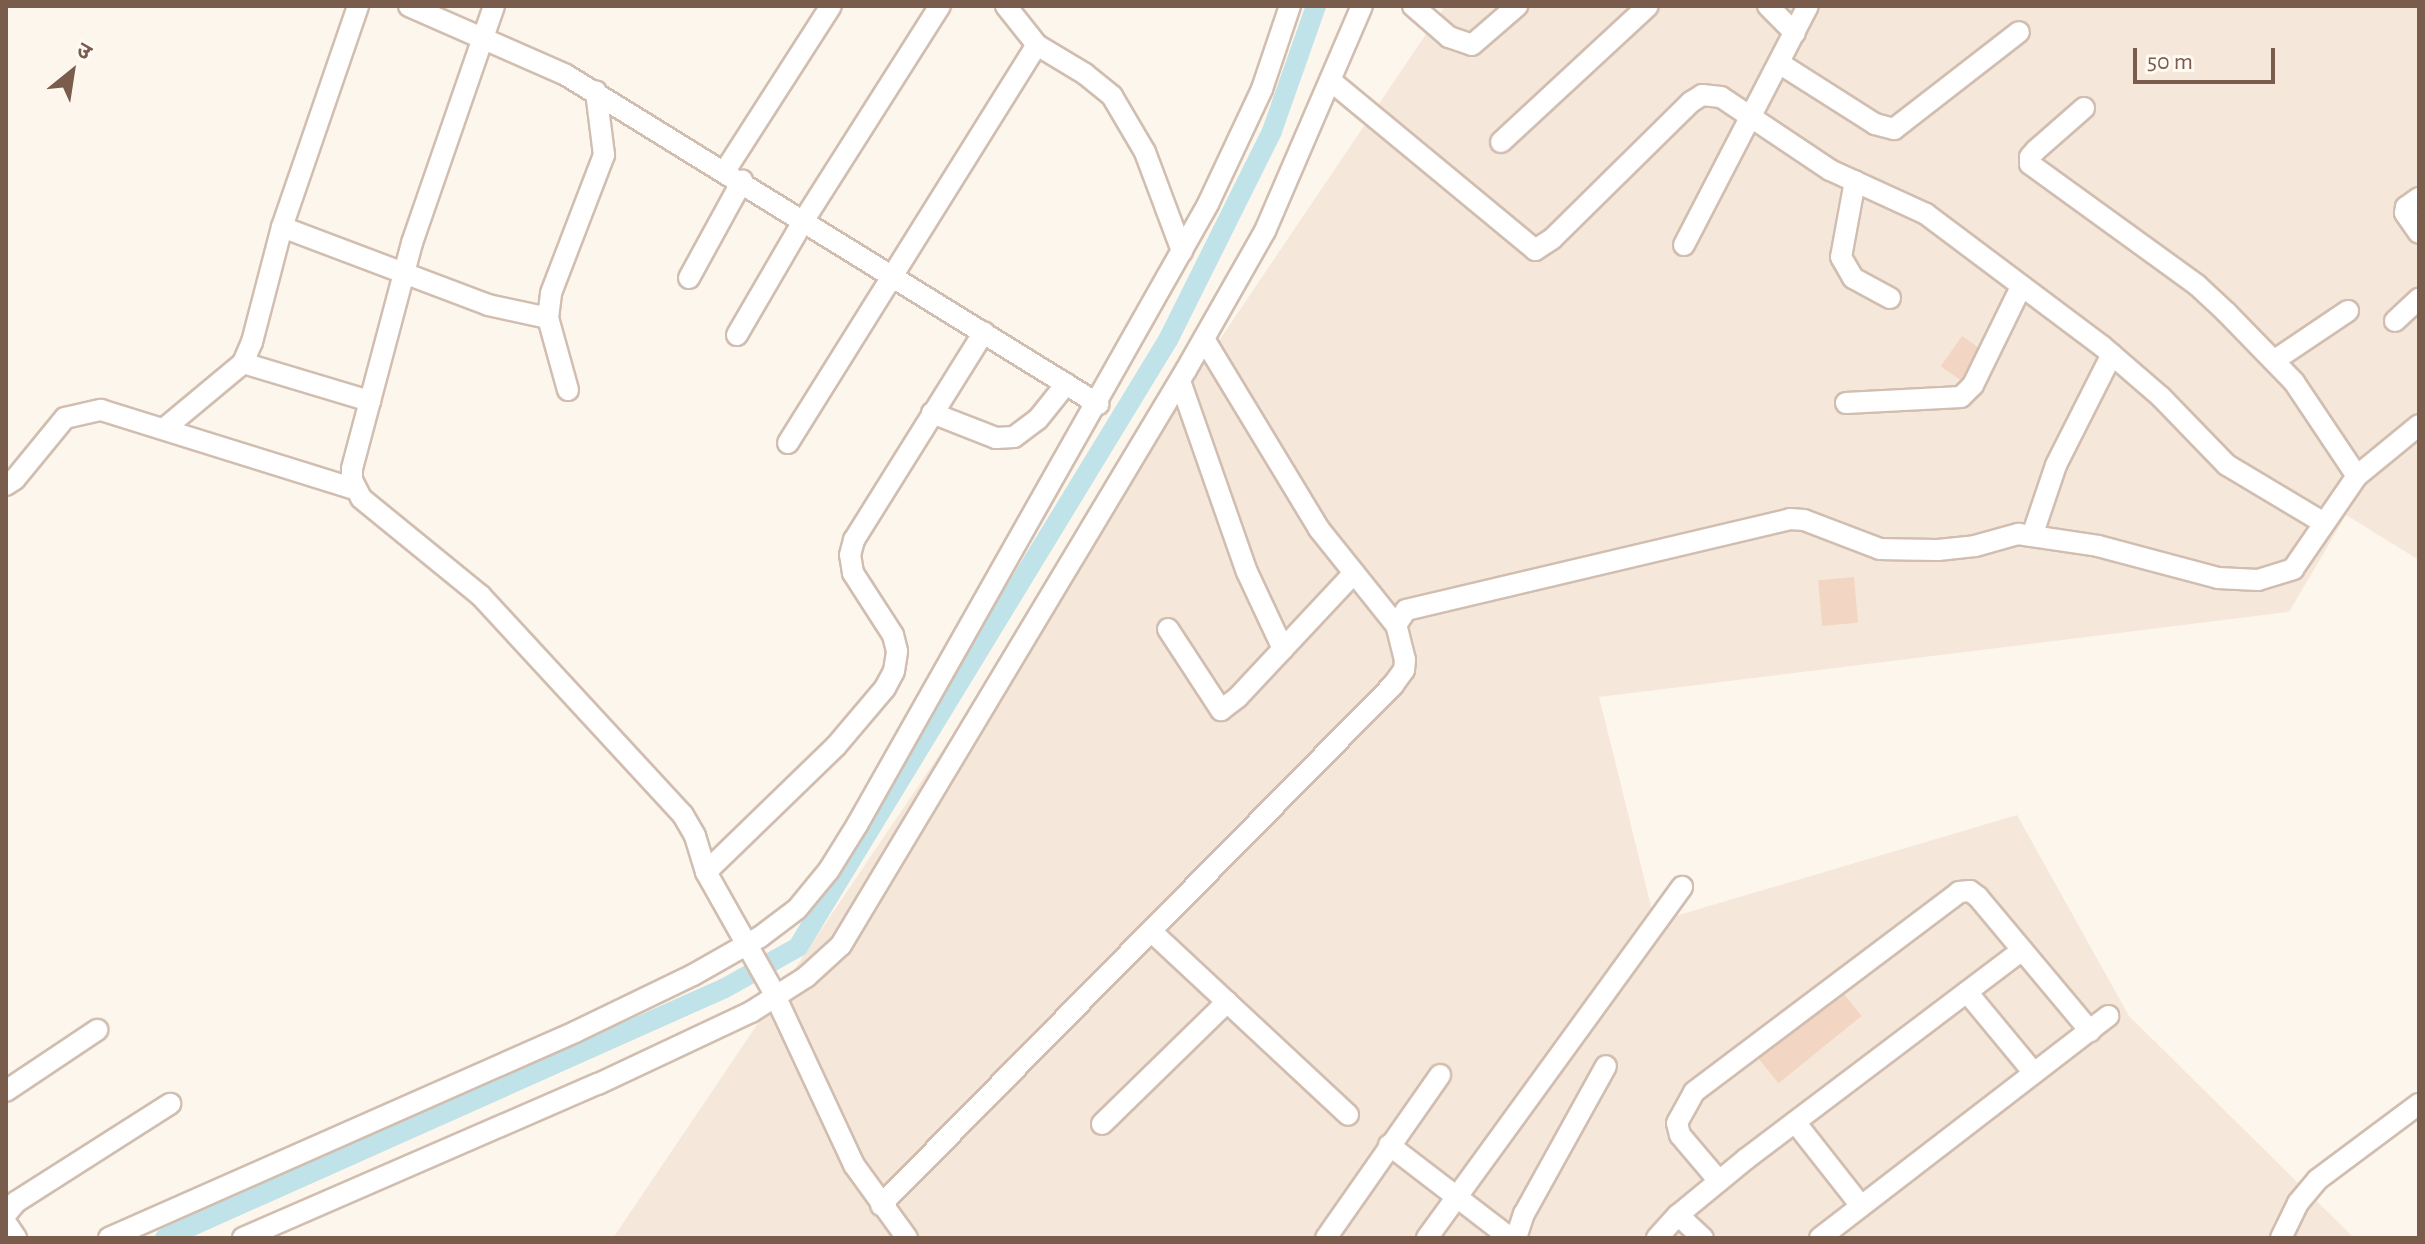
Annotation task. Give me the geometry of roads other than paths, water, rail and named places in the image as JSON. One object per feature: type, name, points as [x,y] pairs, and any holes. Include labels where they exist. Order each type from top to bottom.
[{"type":"street","points":[[165,428],[243,363],[252,342],[282,227],[358,6]]},
{"type":"street","points":[[409,6],[483,36],[596,92],[1098,404]]},
{"type":"street","points":[[355,489],[352,469],[404,271],[494,6]]},
{"type":"street","points":[[689,278],[734,176],[831,6]]},
{"type":"street","points":[[737,335],[804,220],[940,6]]},
{"type":"street","points":[[1006,6],[1037,45],[1093,79],[1119,107],[1145,152],[1182,251]]},
{"type":"street","points":[[109,1238],[575,1032],[749,949],[797,909],[829,870],[1098,404],[1208,204],[1262,89],[1290,6]]},
{"type":"street","points":[[243,1238],[598,1084],[751,1012],[828,958],[861,915],[1180,381],[1265,231],[1362,6]]},
{"type":"street","points":[[1413,6],[1449,37],[1472,45],[1517,6]]},
{"type":"street","points":[[1501,142],[1648,6]]},
{"type":"street","points":[[1768,6],[1795,33]]},
{"type":"street","points":[[1684,245],[1808,6]]},
{"type":"street","points":[[1779,63],[1875,124],[1894,129],[2019,32]]},
{"type":"street","points":[[788,443],[1037,45]]},
{"type":"street","points":[[1331,81],[1535,250],[1552,239],[1656,134],[1702,95],[1721,97],[1830,170],[1926,214],[2112,354],[2161,397],[2227,465],[2324,523]]},
{"type":"street","points":[[568,390],[548,318],[551,293],[604,155],[596,92]]},
{"type":"street","points":[[2084,108],[2036,150],[2030,157],[2030,164],[2197,285],[2294,382],[2357,476]]},
{"type":"street","points":[[1855,181],[1841,257],[1853,278],[1890,298]]},
{"type":"street","points":[[2419,198],[2406,207],[2405,213],[2419,233]]},
{"type":"street","points":[[282,227],[488,305],[548,318]]},
{"type":"street","points":[[1846,403],[1961,397],[1973,385],[2021,287]]},
{"type":"street","points":[[2395,321],[2419,299]]},
{"type":"street","points":[[2275,360],[2348,311]]},
{"type":"street","points":[[706,872],[836,746],[885,688],[894,671],[897,651],[893,635],[853,573],[850,555],[860,528],[984,332]]},
{"type":"street","points":[[881,1205],[1152,932],[1393,685],[1404,670],[1405,660],[1396,625],[1319,529],[1204,339]]},
{"type":"street","points":[[2032,536],[2056,465],[2112,354]]},
{"type":"street","points":[[243,363],[370,401]]},
{"type":"street","points":[[1180,381],[1247,572],[1283,649]]},
{"type":"street","points":[[932,413],[996,438],[1014,437],[1038,419],[1066,384]]},
{"type":"street","points":[[6,485],[15,479],[55,427],[75,415],[101,410],[355,489],[480,595],[683,815],[695,836],[706,872],[774,993],[839,1137],[881,1205],[907,1238]]},
{"type":"street","points":[[1396,625],[1399,616],[1416,607],[1790,519],[1804,520],[1880,549],[1895,551],[1975,546],[2018,534],[2118,550],[2218,578],[2258,580],[2293,569],[2357,476],[2419,425]]},
{"type":"street","points":[[1168,629],[1221,710],[1238,697],[1354,573]]},
{"type":"street","points":[[1427,1238],[1682,887]]},
{"type":"street","points":[[1719,1181],[1685,1144],[1677,1123],[1694,1092],[1959,892],[1970,891],[1978,897],[2090,1031]]},
{"type":"street","points":[[1152,932],[1348,1115]]},
{"type":"street","points":[[1657,1238],[1678,1215],[1719,1181],[2021,951]]},
{"type":"street","points":[[1967,992],[2034,1073]]},
{"type":"street","points":[[1102,1124],[1227,1002]]},
{"type":"street","points":[[1820,1238],[2108,1016]]},
{"type":"street","points":[[6,1091],[97,1030]]},
{"type":"street","points":[[1389,1145],[1513,1238],[1606,1066]]},
{"type":"street","points":[[1326,1238],[1440,1075]]},
{"type":"street","points":[[6,1214],[16,1202],[170,1104]]},
{"type":"street","points":[[2281,1238],[2298,1203],[2317,1180],[2419,1104]]},
{"type":"street","points":[[1795,1122],[1861,1206]]},
{"type":"street","points":[[1678,1215],[1703,1238]]},
{"type":"street","points":[[6,1223],[16,1238]]},
{"type":"waterway","points":[[165,1238],[725,988],[798,947],[1168,340],[1272,131],[1316,6]]}]
